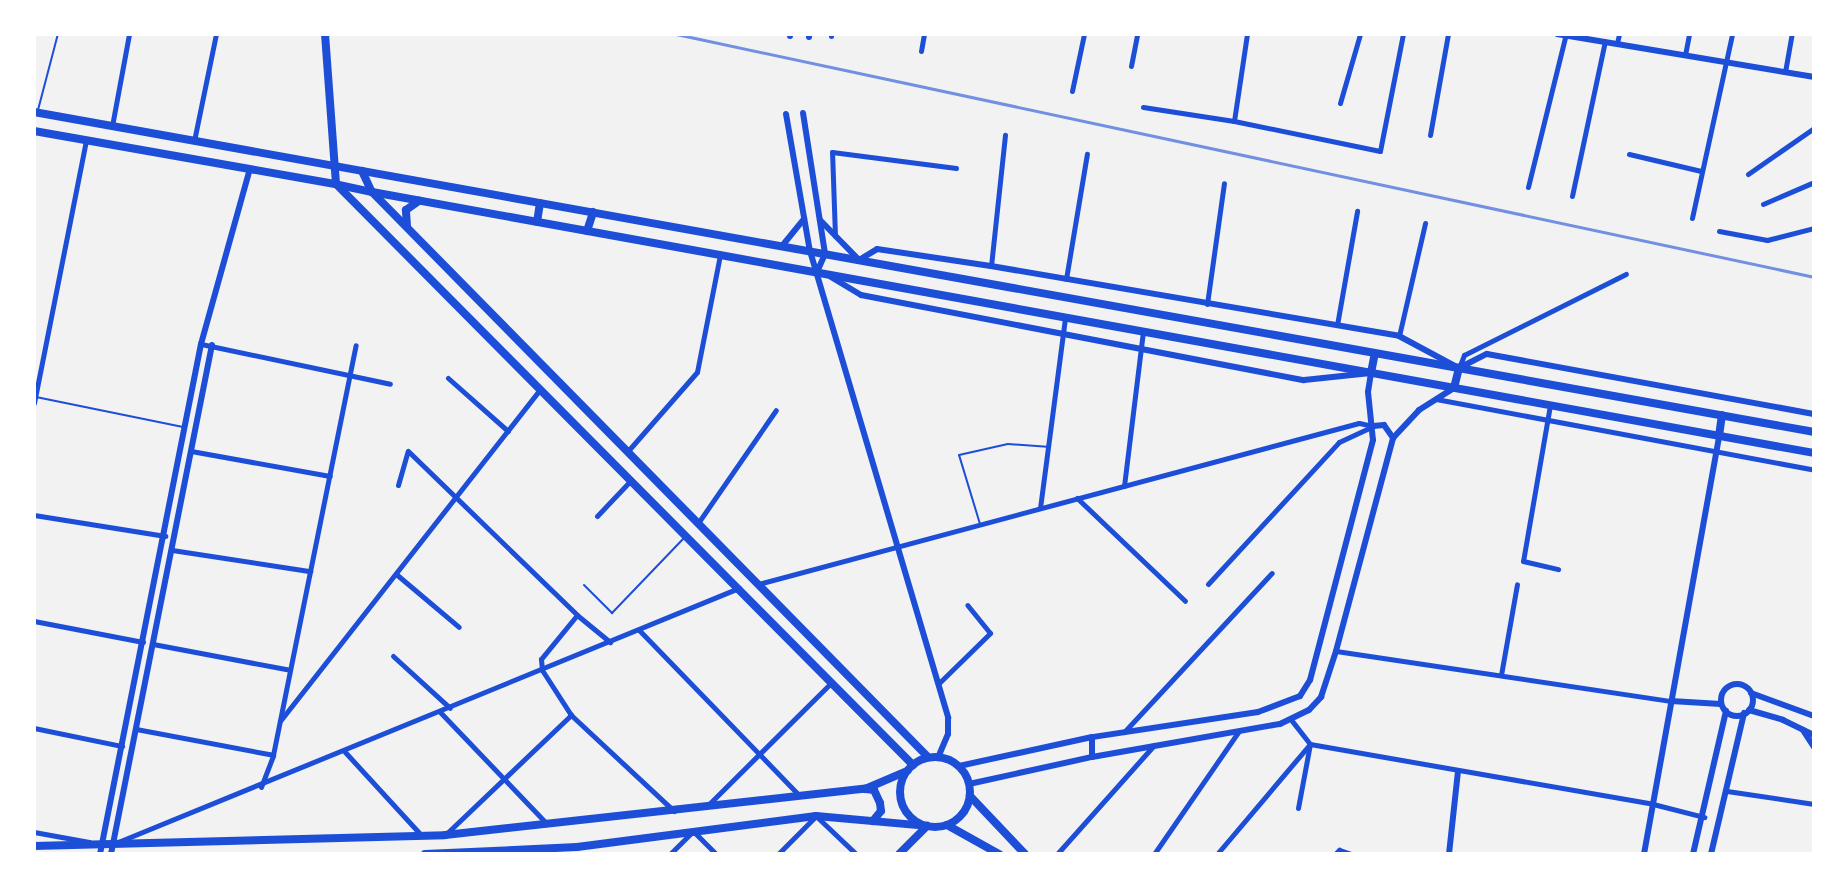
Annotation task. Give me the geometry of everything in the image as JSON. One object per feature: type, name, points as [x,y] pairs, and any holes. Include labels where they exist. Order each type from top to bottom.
[{"type":"main road","points":[[325,34],[336,184],[832,682],[910,768]]},
{"type":"main road","points":[[36,112],[1814,432]]},
{"type":"main road","points":[[34,131],[1814,453]]},
{"type":"main road","points":[[362,171],[372,192],[928,757]]},
{"type":"main road","points":[[409,230],[404,215],[410,205],[419,201]]},
{"type":"main road","points":[[537,222],[540,203]]},
{"type":"main road","points":[[587,231],[592,212]]},
{"type":"main road","points":[[1371,373],[1375,353]]},
{"type":"main road","points":[[1454,388],[1459,368]]},
{"type":"main road","points":[[1719,436],[1722,416]]},
{"type":"main road","points":[[426,854],[577,850],[693,831],[816,816],[927,826],[947,825],[963,814],[970,796],[969,784],[959,766],[938,757],[928,757],[865,789]]},
{"type":"main road","points":[[910,768],[901,781],[902,804],[908,814],[927,826]]},
{"type":"main road","points":[[34,846],[422,837],[549,826],[865,789],[874,790],[880,803],[881,811],[873,821]]},
{"type":"main road","points":[[970,796],[1025,854]]},
{"type":"main road","points":[[947,825],[999,854]]},
{"type":"main road","points":[[899,854],[927,826]]},
{"type":"street","points":[[112,126],[129,34]]},
{"type":"street","points":[[194,141],[216,34]]},
{"type":"street","points":[[921,51],[924,34]]},
{"type":"street","points":[[1072,91],[1084,34]]},
{"type":"street","points":[[1131,66],[1137,34]]},
{"type":"street","points":[[1234,121],[1247,34]]},
{"type":"street","points":[[1340,103],[1360,34]]},
{"type":"street","points":[[1143,107],[1234,121],[1380,151],[1403,34]]},
{"type":"street","points":[[1430,135],[1448,34]]},
{"type":"street","points":[[1557,34],[1814,77]]},
{"type":"street","points":[[1617,43],[1619,34]]},
{"type":"street","points":[[1685,55],[1689,34]]},
{"type":"street","points":[[1692,218],[1732,34]]},
{"type":"street","points":[[1785,72],[1792,34]]},
{"type":"street","points":[[1528,187],[1566,35]]},
{"type":"street","points":[[1572,196],[1605,41]]},
{"type":"street","points":[[803,113],[825,254],[816,273]]},
{"type":"street","points":[[786,114],[810,251],[895,547],[938,684],[948,726],[938,757]]},
{"type":"street","points":[[1748,174],[1814,128]]},
{"type":"street","points":[[991,266],[1005,135]]},
{"type":"street","points":[[35,400],[86,140]]},
{"type":"street","points":[[835,236],[832,152],[956,168]]},
{"type":"street","points":[[1066,279],[1087,154]]},
{"type":"street","points":[[1629,154],[1701,171]]},
{"type":"street","points":[[100,854],[187,427],[201,344],[250,169]]},
{"type":"street","points":[[1763,204],[1814,182]]},
{"type":"street","points":[[1207,304],[1224,183]]},
{"type":"street","points":[[1337,326],[1357,211]]},
{"type":"street","points":[[782,246],[804,219]]},
{"type":"street","points":[[820,220],[859,260],[877,249],[991,266],[1399,336],[1459,368]]},
{"type":"street","points":[[1399,336],[1425,223]]},
{"type":"street","points":[[1719,231],[1767,240],[1814,228]]},
{"type":"street","points":[[627,452],[697,372],[720,255]]},
{"type":"street","points":[[1459,368],[1464,355],[1626,274]]},
{"type":"street","points":[[827,275],[861,295],[1063,336],[1141,348],[1304,380],[1371,373],[1368,392],[1373,440],[1310,680],[1300,696],[1258,712],[1092,737],[959,766]]},
{"type":"street","points":[[1040,508],[1065,318]]},
{"type":"street","points":[[1124,486],[1143,332]]},
{"type":"street","points":[[201,344],[390,384]]},
{"type":"street","points":[[111,854],[212,345]]},
{"type":"street","points":[[261,787],[273,754],[280,722],[356,345]]},
{"type":"street","points":[[1459,368],[1487,354],[1814,414]]},
{"type":"street","points":[[448,378],[508,431]]},
{"type":"street","points":[[969,784],[1092,757],[1292,721],[1321,697],[1336,651],[1393,438],[1419,410],[1454,388]]},
{"type":"street","points":[[280,722],[540,389]]},
{"type":"street","points":[[1436,399],[1814,470]]},
{"type":"street","points":[[1550,405],[1523,561],[1558,569]]},
{"type":"street","points":[[698,523],[776,410]]},
{"type":"street","points":[[758,584],[1359,423],[1389,428],[1393,438]]},
{"type":"street","points":[[1653,440],[1656,424]]},
{"type":"street","points":[[1208,584],[1339,442],[1372,426]]},
{"type":"street","points":[[1644,854],[1719,436]]},
{"type":"street","points":[[191,451],[330,476]]},
{"type":"street","points":[[398,485],[408,451],[457,496],[577,615],[610,642]]},
{"type":"street","points":[[597,516],[631,480]]},
{"type":"street","points":[[1077,498],[1185,601]]},
{"type":"street","points":[[34,514],[165,536]]},
{"type":"street","points":[[172,550],[310,571]]},
{"type":"street","points":[[1124,732],[1272,573]]},
{"type":"street","points":[[396,574],[459,627]]},
{"type":"street","points":[[1501,675],[1517,584]]},
{"type":"street","points":[[113,844],[261,787],[739,588]]},
{"type":"street","points":[[938,684],[990,633],[967,605]]},
{"type":"street","points":[[577,615],[541,659],[542,670],[571,715],[674,811]]},
{"type":"street","points":[[34,621],[143,642]]},
{"type":"street","points":[[639,630],[799,795]]},
{"type":"street","points":[[153,644],[290,670]]},
{"type":"street","points":[[1336,651],[1671,701],[1721,704]]},
{"type":"street","points":[[393,656],[450,708]]},
{"type":"street","points":[[706,806],[832,682]]},
{"type":"street","points":[[1814,716],[1751,693],[1736,684],[1721,695],[1721,704],[1733,715],[1746,712],[1801,727],[1814,735]]},
{"type":"street","points":[[1711,854],[1751,693]]},
{"type":"street","points":[[1693,854],[1704,817],[1726,711]]},
{"type":"street","points":[[440,712],[549,826]]},
{"type":"street","points":[[445,835],[571,715]]},
{"type":"street","points":[[1292,721],[1310,744],[1653,804],[1704,817]]},
{"type":"street","points":[[1801,727],[1814,747]]},
{"type":"street","points":[[34,728],[122,747]]},
{"type":"street","points":[[136,729],[273,754]]},
{"type":"street","points":[[1154,854],[1239,731]]},
{"type":"street","points":[[1092,737],[1092,757]]},
{"type":"street","points":[[1298,808],[1310,744]]},
{"type":"street","points":[[1217,854],[1310,744]]},
{"type":"street","points":[[1057,854],[1154,745]]},
{"type":"street","points":[[345,752],[422,837]]},
{"type":"street","points":[[1449,854],[1458,771]]},
{"type":"street","points":[[1727,791],[1814,804]]},
{"type":"street","points":[[778,854],[816,816],[856,854]]},
{"type":"street","points":[[670,854],[693,831],[716,854]]},
{"type":"street","points":[[34,832],[101,845]]},
{"type":"street","points":[[1335,854],[1339,850],[1351,854]]},
{"type":"lane","points":[[36,112],[58,34]]},
{"type":"lane","points":[[35,400],[187,427]]},
{"type":"lane","points":[[980,524],[959,455],[1008,444],[1048,447]]},
{"type":"lane","points":[[584,585],[612,613],[686,536]]},
{"type":"railway","points":[[676,34],[1814,277]]}]
